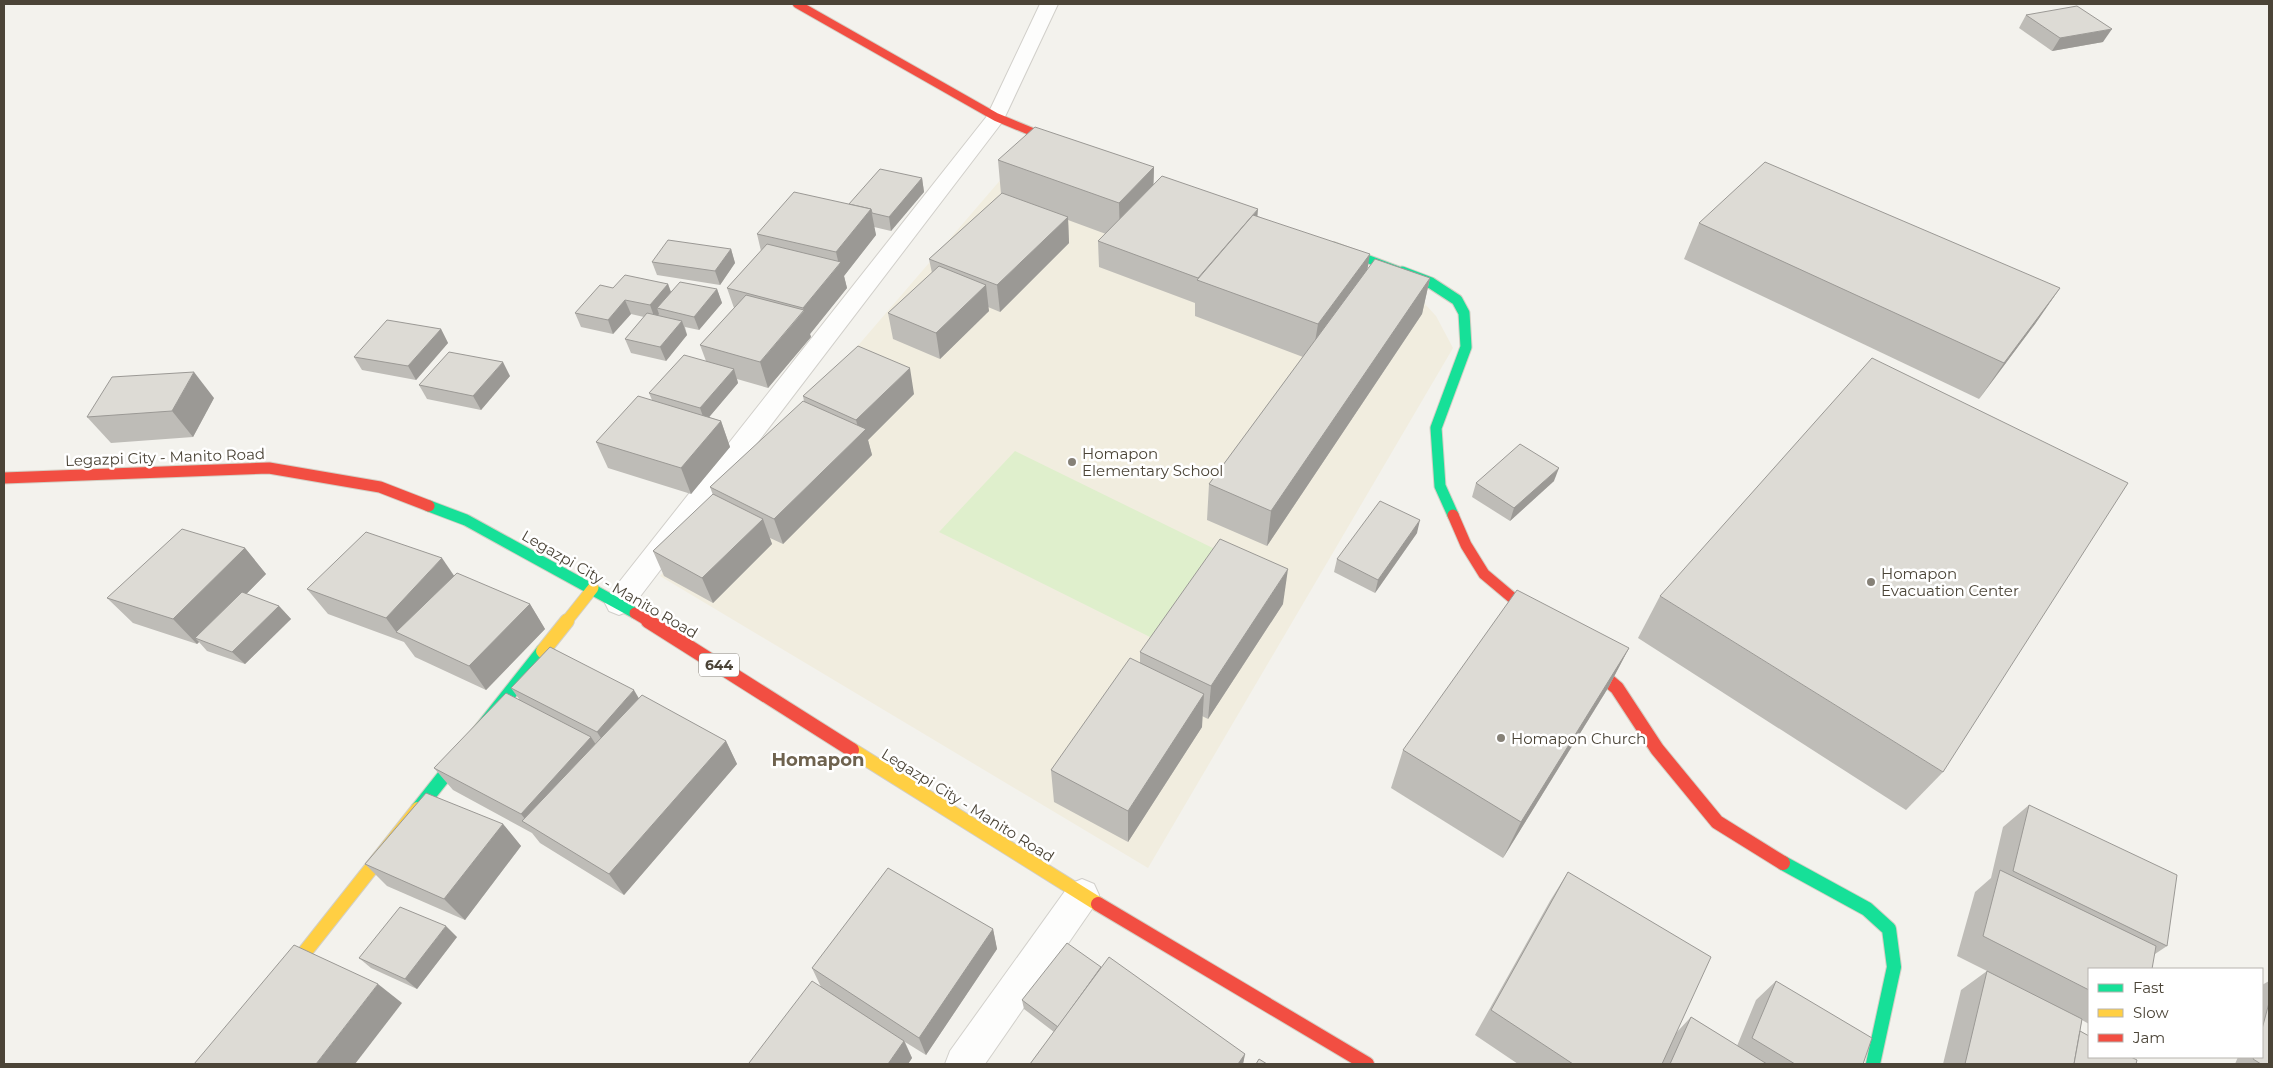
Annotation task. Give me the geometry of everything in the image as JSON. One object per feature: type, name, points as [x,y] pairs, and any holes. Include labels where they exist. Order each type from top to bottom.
[{"type":"street","points":[[797,4],[996,117],[1075,150]]},
{"type":"street","points":[[619,603],[996,117],[1049,4]]},
{"type":"street","points":[[1321,242],[1431,283],[1457,300],[1464,313],[1466,347],[1436,428],[1440,486],[1466,545],[1484,574],[1548,629]]},
{"type":"street","name":"Legazpi City - Manito Road","points":[[4,478],[269,468],[380,487],[466,520],[619,603],[1082,896],[1367,1064]]},
{"type":"street","points":[[277,987],[593,588]]},
{"type":"street","points":[[1576,652],[1617,688],[1657,749],[1717,822],[1778,860],[1867,909],[1889,929],[1894,967],[1873,1064]]},
{"type":"street","points":[[963,1064],[1082,896]]},
{"type":"shaded area","name":"Homapon Elementary School","points":[[1033,142],[1412,290],[1436,316],[1453,348],[1148,868],[660,576]]},
{"type":"green space","points":[[1015,451],[1227,555],[1168,646],[939,532]]},
{"type":"building","points":[[2077,6],[2112,29],[2060,38],[2026,15]]},
{"type":"building","points":[[1035,127],[1154,167],[1119,203],[998,160]]},
{"type":"building","points":[[1765,162],[2060,288],[2004,363],[1699,223]]},
{"type":"building","points":[[880,169],[922,178],[889,217],[872,213],[871,209],[849,204]]},
{"type":"building","points":[[1162,176],[1258,209],[1198,278],[1098,241]]},
{"type":"building","points":[[794,192],[871,209],[836,252],[757,234]]},
{"type":"building","points":[[1002,193],[1068,217],[997,285],[929,259]]},
{"type":"building","points":[[1253,215],[1370,254],[1318,324],[1197,280]]},
{"type":"building","points":[[668,240],[731,249],[715,271],[652,262]]},
{"type":"building","points":[[767,244],[841,262],[803,308],[727,288]]},
{"type":"building","points":[[1375,259],[1430,278],[1271,511],[1209,484]]},
{"type":"building","points":[[939,266],[986,285],[936,333],[888,313]]},
{"type":"building","points":[[625,275],[668,284],[650,305],[625,300],[608,320],[575,313],[600,285],[613,288]]},
{"type":"building","points":[[680,282],[717,289],[694,317],[657,308]]},
{"type":"building","points":[[746,295],[804,310],[760,362],[700,345]]},
{"type":"building","points":[[647,313],[682,321],[660,347],[625,339]]},
{"type":"building","points":[[387,320],[441,329],[408,366],[354,357]]},
{"type":"building","points":[[858,346],[910,368],[856,420],[803,396]]},
{"type":"building","points":[[449,352],[503,362],[473,396],[419,385]]},
{"type":"building","points":[[684,355],[734,369],[700,408],[649,393]]},
{"type":"building","name":"Homapon Evacuation Center","points":[[1872,358],[2128,483],[1943,772],[1660,596]]},
{"type":"building","points":[[194,372],[172,411],[87,417],[112,377]]},
{"type":"building","points":[[638,396],[721,421],[681,468],[596,442]]},
{"type":"building","points":[[803,401],[866,429],[774,519],[710,487]]},
{"type":"building","points":[[1520,444],[1559,468],[1514,508],[1476,483]]},
{"type":"building","points":[[713,494],[763,519],[702,578],[653,551]]},
{"type":"building","points":[[1380,501],[1420,520],[1378,580],[1337,559]]},
{"type":"building","points":[[182,529],[245,548],[173,619],[107,598]]},
{"type":"building","points":[[366,532],[442,558],[386,618],[307,589]]},
{"type":"building","points":[[1220,539],[1288,569],[1211,686],[1140,652]]},
{"type":"building","points":[[457,573],[530,604],[469,666],[396,632]]},
{"type":"building","name":"Homapon Church","points":[[1517,590],[1629,648],[1521,822],[1403,750]]},
{"type":"building","points":[[242,592],[279,606],[232,652],[195,638]]},
{"type":"building","points":[[550,647],[634,690],[597,732],[511,688]]},
{"type":"building","points":[[1130,658],[1204,694],[1128,811],[1051,770]]},
{"type":"building","points":[[506,693],[591,737],[521,814],[434,768]]},
{"type":"building","points":[[642,695],[726,741],[609,874],[522,821]]},
{"type":"building","points":[[426,793],[503,824],[444,899],[365,864]]},
{"type":"building","points":[[2029,805],[2177,875],[2167,946],[2013,871]]},
{"type":"building","points":[[888,868],[993,929],[919,1038],[812,968]]},
{"type":"building","points":[[2000,870],[2156,946],[2152,968],[2088,968],[2088,989],[1983,936]]},
{"type":"building","points":[[1568,872],[1711,957],[1662,1064],[1573,1064],[1491,1010]]},
{"type":"building","points":[[400,907],[446,926],[405,979],[359,958]]},
{"type":"building","points":[[1067,943],[1101,967],[1058,1027],[1022,1000]]},
{"type":"building","points":[[294,945],[378,984],[316,1064],[194,1064]]},
{"type":"building","points":[[1109,957],[1245,1054],[1238,1064],[1030,1064]]},
{"type":"building","points":[[1987,971],[2082,1019],[2074,1064],[1965,1064]]},
{"type":"building","points":[[812,981],[904,1041],[888,1064],[749,1063]]},
{"type":"building","points":[[1776,981],[1872,1038],[1863,1064],[1795,1064],[1752,1038]]},
{"type":"building","points":[[2269,1003],[2269,1064],[2261,1064],[2253,1059],[2263,1058],[2263,1025]]},
{"type":"building","points":[[1691,1017],[1767,1064],[1670,1064]]},
{"type":"building","points":[[2080,1031],[2088,1035],[2088,1058],[2133,1058],[2137,1060],[2136,1064],[2074,1064]]},
{"type":"building","points":[[1259,1059],[1267,1064],[1256,1064]]},
{"type":"traffic: fast","points":[[1333,246],[1431,283],[1457,300],[1464,313],[1466,347],[1436,428],[1440,486],[1453,515]]},
{"type":"traffic: fast","points":[[429,506],[466,520],[635,613]]},
{"type":"traffic: fast","points":[[418,809],[543,651]]},
{"type":"traffic: fast","points":[[1783,863],[1867,909],[1889,929],[1894,967],[1873,1064]]},
{"type":"traffic: slow","points":[[543,651],[593,588]]},
{"type":"traffic: slow","points":[[852,750],[1098,904]]},
{"type":"traffic: slow","points":[[282,981],[418,809]]},
{"type":"traffic: jam","points":[[797,4],[996,117],[1064,145]]},
{"type":"traffic: jam","points":[[4,478],[269,468],[380,487],[429,506]]},
{"type":"traffic: jam","points":[[1453,515],[1466,545],[1484,574],[1541,622]]},
{"type":"traffic: jam","points":[[635,613],[852,750]]},
{"type":"traffic: jam","points":[[1583,659],[1617,688],[1657,749],[1717,822],[1783,863]]},
{"type":"traffic: jam","points":[[1098,904],[1367,1064]]},
{"type":"place","name":"Homapon Elementary School","points":[[1072,462]]},
{"type":"place","name":"Homapon Evacuation Center","points":[[1871,582]]},
{"type":"place","name":"Homapon Church","points":[[1501,738]]},
{"type":"district","name":"Homapon","points":[[818,760]]}]
